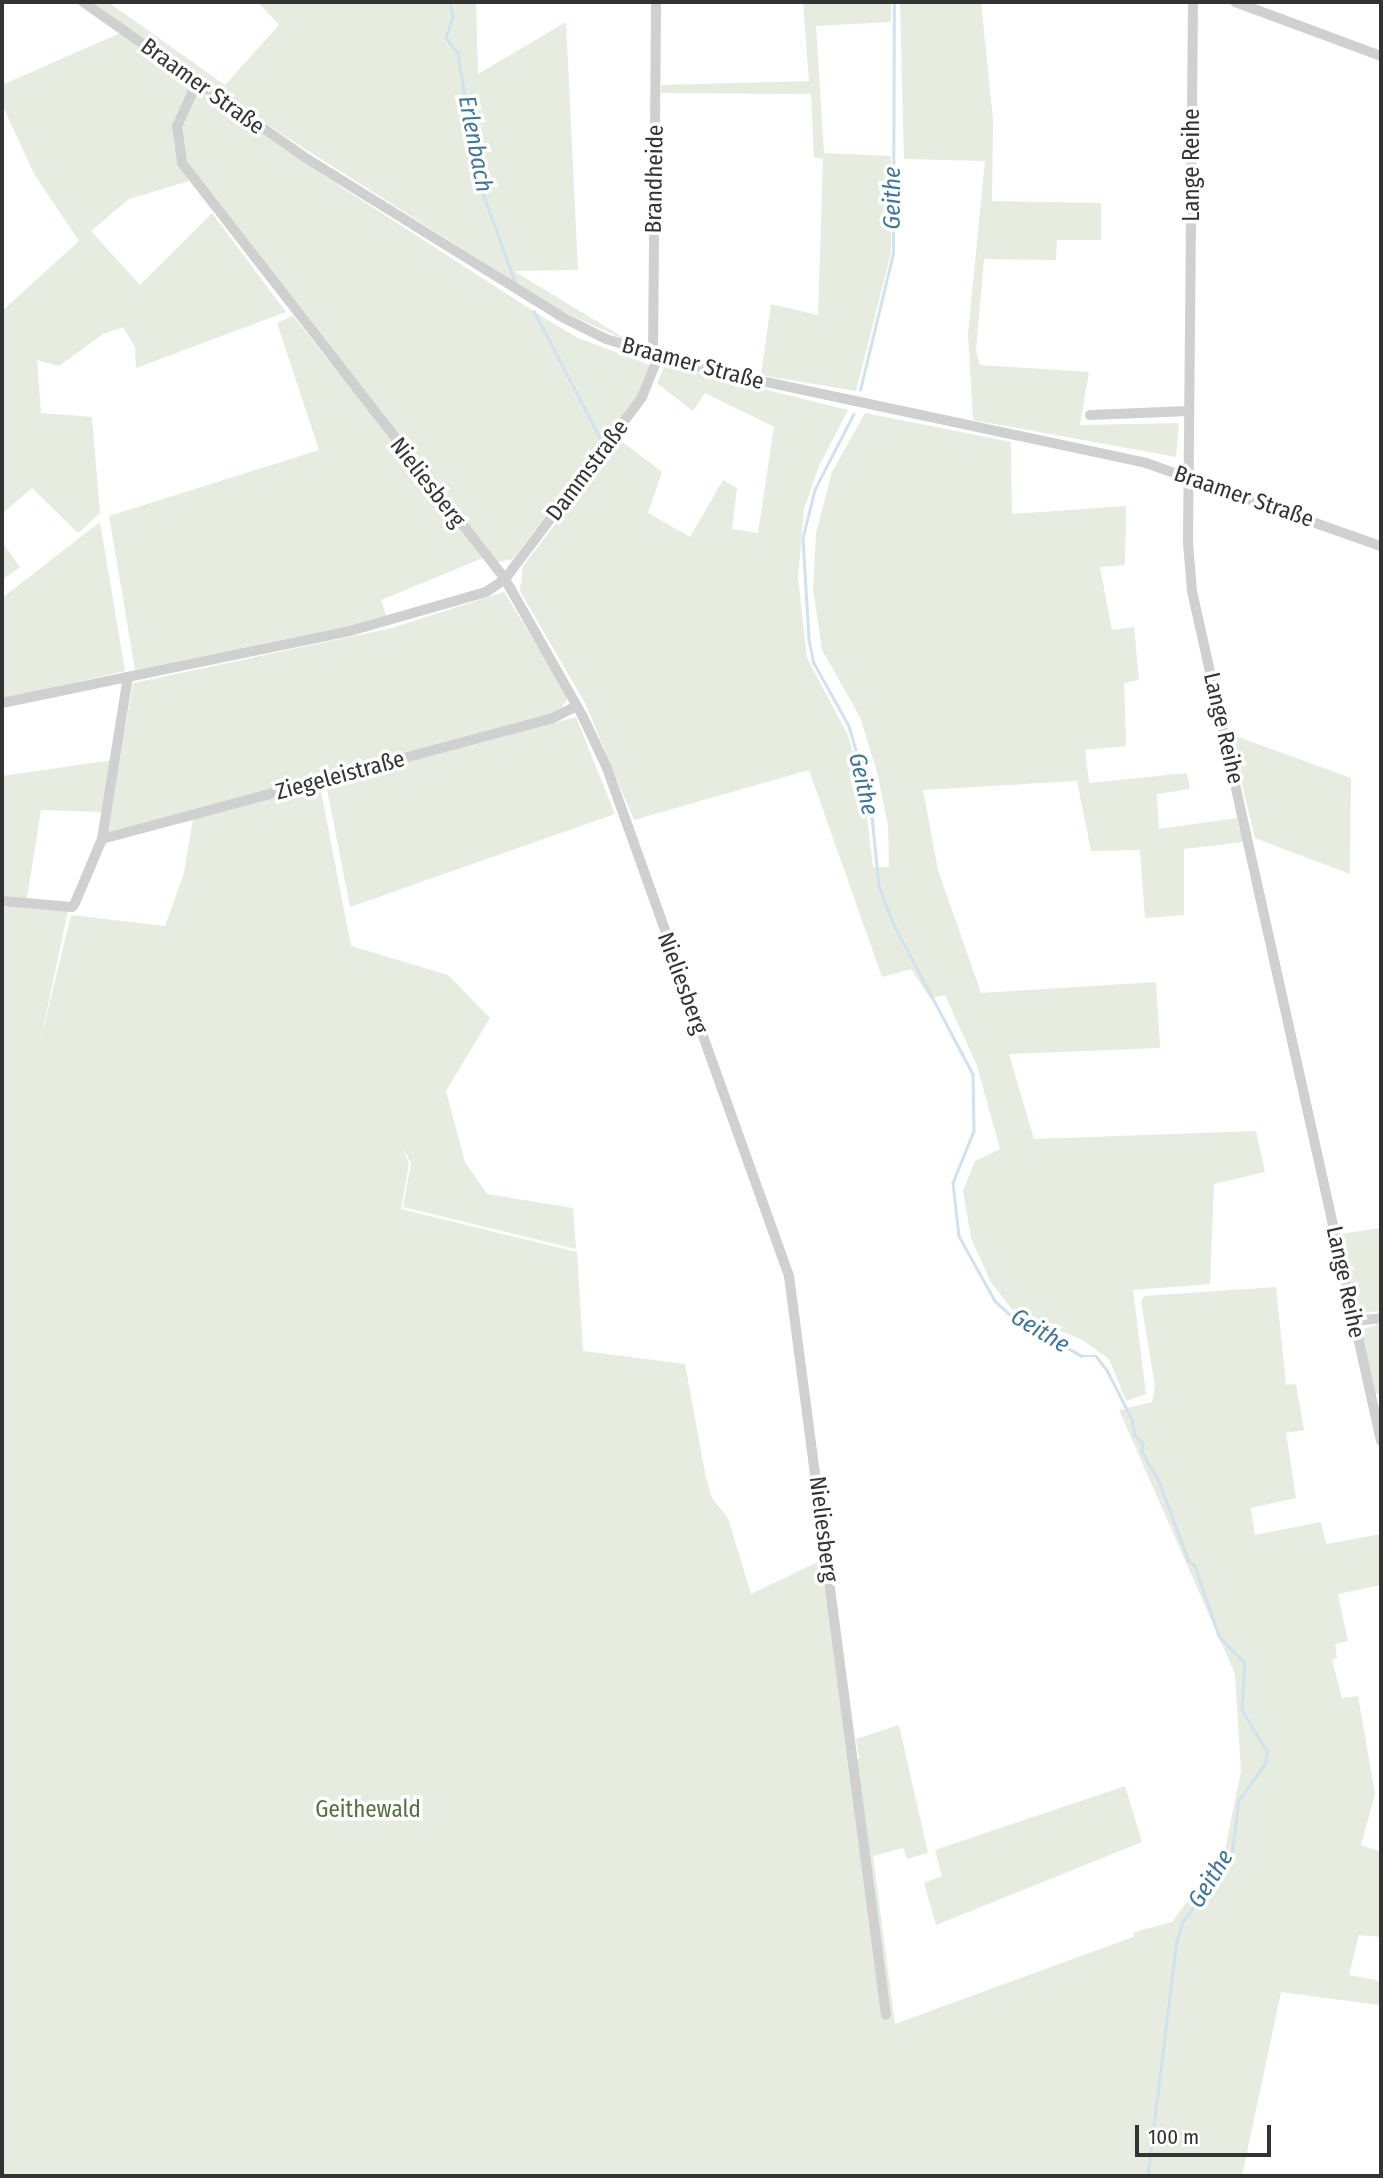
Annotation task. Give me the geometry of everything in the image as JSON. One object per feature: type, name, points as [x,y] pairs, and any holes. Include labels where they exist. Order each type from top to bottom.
[{"type":"street","name":"Braamer Straße","points":[[83,2],[303,157],[560,316],[656,356],[1188,475],[1381,546]]},
{"type":"street","name":"Brandheide","points":[[656,2],[656,356]]},
{"type":"street","name":"Lange Reihe","points":[[1192,2],[1188,475],[1192,591],[1381,1441]]},
{"type":"street","points":[[1235,2],[1381,56]]},
{"type":"street","name":"Nieliesberg","points":[[197,82],[177,126],[182,163],[505,579],[576,706],[607,768],[794,1296],[886,2015]]},
{"type":"street","name":"Dammstraße","points":[[505,579],[642,397],[656,356]]},
{"type":"street","points":[[1090,415],[1189,411]]},
{"type":"street","points":[[2,703],[398,620],[486,592],[505,579]]},
{"type":"street","points":[[2,901],[72,907],[102,839],[128,677]]},
{"type":"street","name":"Ziegeleistraße","points":[[102,839],[551,719],[576,706]]},
{"type":"street","points":[[1354,1321],[1381,1318]]},
{"type":"green space","points":[[89,2],[108,2],[225,85],[279,25],[258,2],[476,2],[478,74],[566,22],[578,270],[514,271],[634,344],[557,309],[277,131]]},
{"type":"green space","points":[[803,2],[891,2],[891,22],[816,26],[824,153],[891,156],[891,253],[856,391],[761,375],[771,304],[818,315],[823,159],[814,157],[811,94],[661,93],[661,85],[809,81]]},
{"type":"green space","points":[[900,2],[981,2],[993,119],[992,201],[1101,203],[1101,240],[1057,240],[1056,260],[984,259],[976,350],[980,365],[1089,372],[1080,425],[1179,423],[1176,457],[973,420],[968,334],[985,161],[904,159]]},
{"type":"green space","points":[[120,33],[301,161],[541,316],[578,338],[650,365],[637,396],[513,559],[498,562],[458,513],[483,558],[381,600],[387,618],[135,670],[109,516],[319,450],[277,323],[293,316],[340,375],[185,162],[181,127],[190,100],[185,97],[174,126],[174,145],[189,181],[129,199],[91,231],[140,285],[212,213],[286,312],[136,368],[135,347],[123,327],[103,334],[59,366],[37,360],[41,413],[92,417],[100,513],[78,533],[32,488],[2,514],[2,311],[79,241],[34,174],[2,104],[2,85]]},
{"type":"green space","points":[[665,365],[848,410],[819,466],[804,509],[798,577],[807,658],[848,735],[864,792],[873,867],[889,867],[888,826],[877,772],[860,717],[822,650],[813,589],[816,533],[832,472],[865,413],[1011,442],[1012,514],[1126,506],[1125,565],[1100,567],[1112,630],[1134,627],[1139,680],[1124,683],[1126,746],[1085,750],[1089,783],[1187,773],[1190,789],[1157,794],[1159,829],[1237,818],[1243,842],[1184,849],[1184,915],[1145,918],[1140,850],[1091,851],[1077,781],[923,790],[938,870],[981,993],[1156,982],[1160,1048],[1009,1054],[1034,1139],[1256,1131],[1265,1172],[1214,1184],[1210,1284],[1133,1290],[1146,1394],[1126,1401],[1109,1359],[1081,1339],[1015,1313],[990,1281],[971,1238],[963,1191],[975,1161],[1000,1149],[977,1066],[945,995],[930,998],[911,969],[882,977],[809,770],[634,820],[585,703],[520,591],[523,566],[620,440],[662,472],[648,513],[690,537],[723,480],[737,488],[732,529],[758,533],[774,427],[705,393],[693,411],[657,383]]},
{"type":"green space","points":[[100,522],[125,671],[2,699],[2,598]]},
{"type":"green space","points":[[2,542],[20,567],[2,580]]},
{"type":"green space","points":[[504,592],[563,688],[567,700],[557,713],[107,833],[133,683],[392,628]]},
{"type":"green space","points":[[576,717],[615,814],[350,907],[326,784]]},
{"type":"green space","points":[[1230,734],[1351,778],[1350,874],[1255,838]]},
{"type":"green space","points":[[113,760],[103,812],[41,810],[27,898],[2,897],[2,776]]},
{"type":"green space","name":"Geithewald","points":[[320,786],[351,946],[448,975],[490,1018],[446,1091],[465,1162],[487,1194],[573,1208],[576,1249],[403,1207],[411,1163],[402,1147],[409,1164],[401,1209],[577,1252],[583,1351],[685,1364],[706,1478],[712,1498],[728,1518],[751,1594],[828,1557],[855,1759],[859,1759],[856,1739],[899,1725],[928,1853],[907,1859],[903,1848],[873,1856],[895,2024],[1133,1937],[1134,1932],[1172,1922],[1225,1850],[1241,1771],[1235,1674],[1119,1410],[1152,1402],[1155,1386],[1141,1302],[1144,1296],[1276,1287],[1286,1385],[1296,1384],[1304,1430],[1286,1433],[1296,1498],[1251,1508],[1255,1535],[1321,1522],[1326,1544],[1381,1534],[1381,1585],[1338,1594],[1348,1641],[1335,1644],[1337,1658],[1332,1660],[1342,1698],[1358,1696],[1375,1794],[1361,1845],[1381,1852],[1381,1937],[1359,1935],[1349,1975],[1381,1981],[1381,1995],[1379,2005],[1281,1992],[1242,2176],[2,2176],[2,906],[68,911],[40,1042],[71,915],[165,926],[184,873],[193,819]]},
{"type":"green space","points":[[1381,1228],[1381,1311],[1362,1313],[1358,1310],[1340,1234]]},
{"type":"green space","points":[[1381,1323],[1381,1393],[1374,1395],[1361,1330]]},
{"type":"green space","points":[[1125,1786],[1142,1842],[936,1925],[924,1883],[942,1876],[935,1850]]},
{"type":"waterway","name":"Erlenbach","points":[[450,2],[453,17],[446,38],[458,53],[479,182],[516,284]]},
{"type":"waterway","name":"Geithe","points":[[860,390],[893,254],[894,2]]},
{"type":"waterway","name":"Erlenbach","points":[[534,311],[601,439]]},
{"type":"waterway","name":"Geithe","points":[[854,414],[815,490],[803,538],[809,640],[814,663],[849,726],[860,764],[871,807],[879,886],[893,923],[973,1074],[974,1131],[953,1183],[959,1236],[995,1301],[1013,1317],[1082,1356],[1096,1356],[1107,1370],[1132,1419],[1135,1436],[1143,1443],[1142,1451],[1160,1484],[1189,1561],[1195,1566],[1219,1636],[1245,1663],[1242,1710],[1267,1751],[1266,1763],[1239,1801],[1232,1855],[1183,1922],[1177,1940],[1148,2176]]}]
